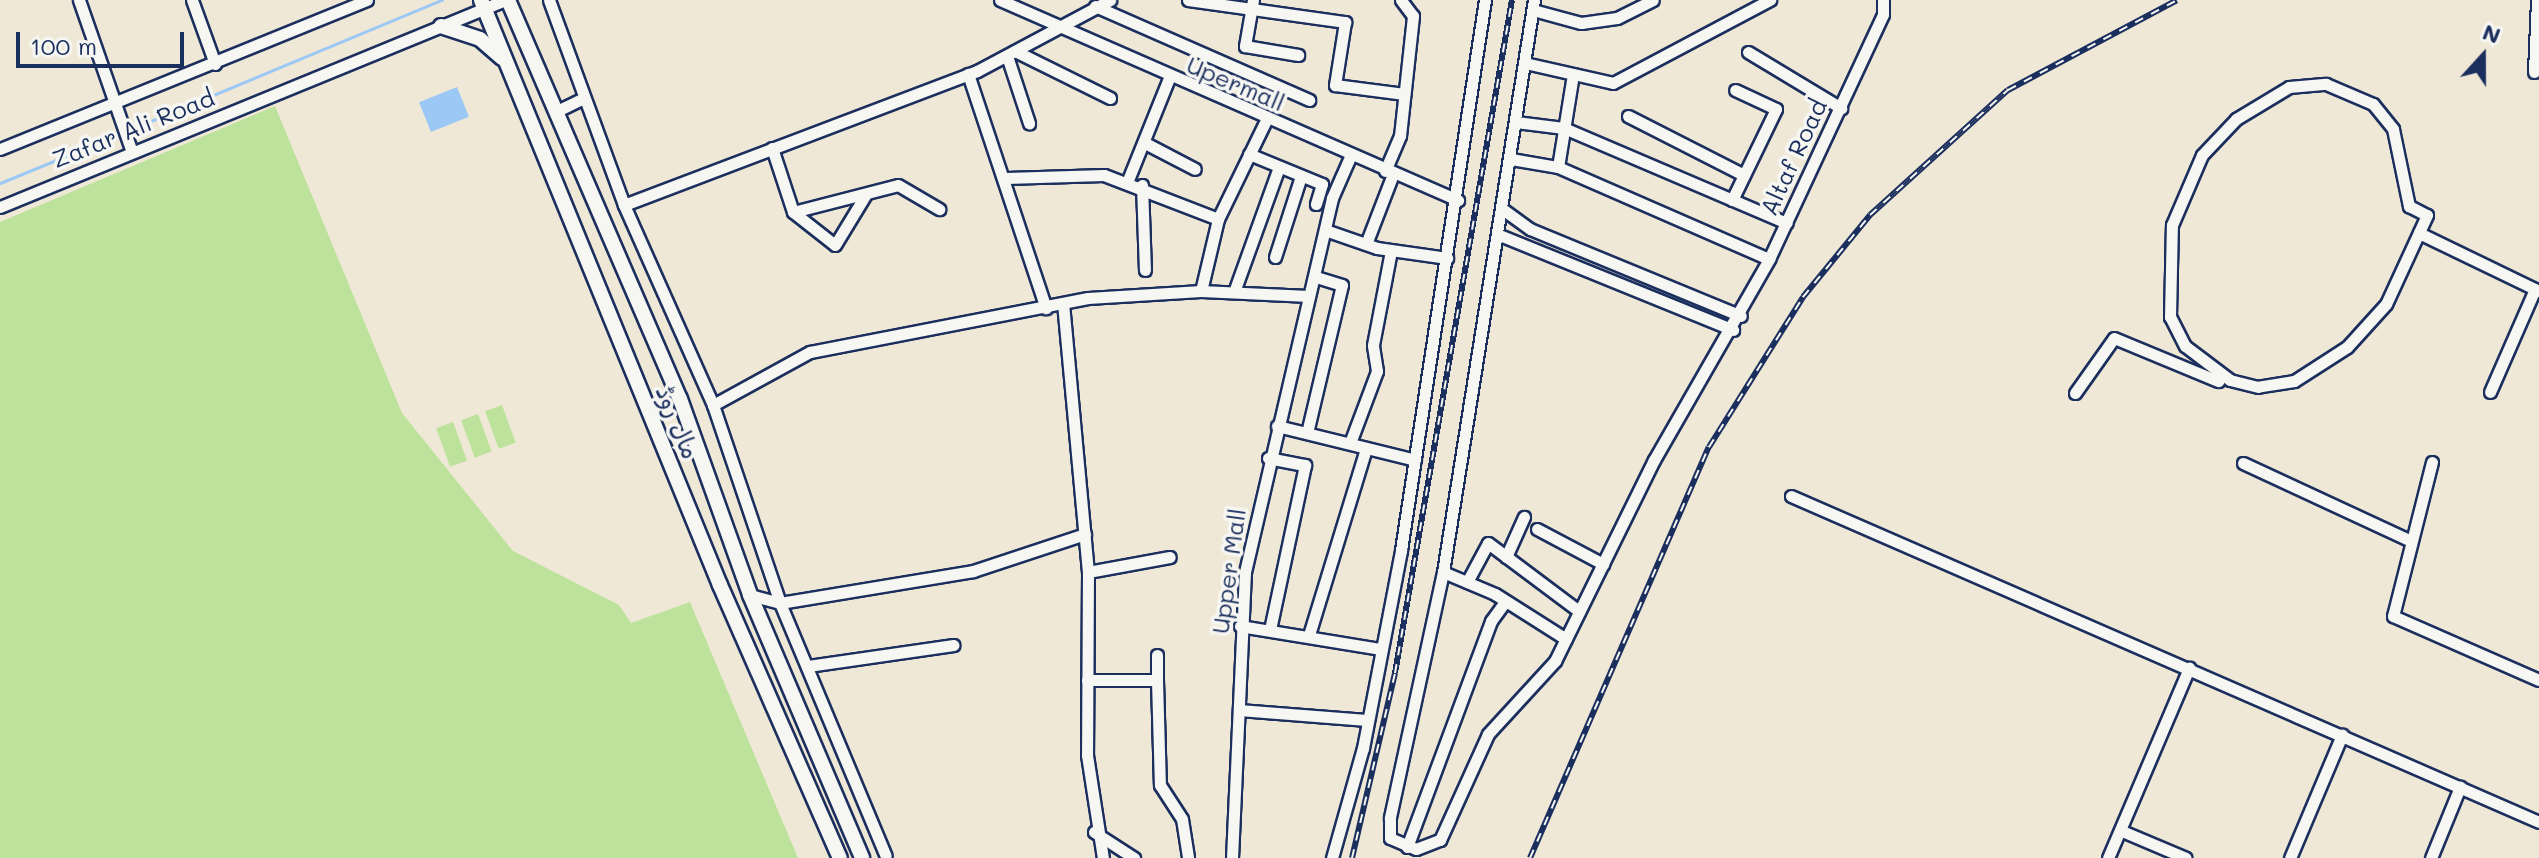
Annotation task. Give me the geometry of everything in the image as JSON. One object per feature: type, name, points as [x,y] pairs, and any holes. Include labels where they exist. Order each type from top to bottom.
[{"type":"main road","name":"مال روڈ","points":[[507,0],[680,399],[750,595],[862,858]]},
{"type":"main road","name":"مال روڈ","points":[[483,4],[720,585],[840,858]]},
{"type":"main road","points":[[441,26],[480,39],[505,60]]},
{"type":"street","points":[[79,0],[130,146]]},
{"type":"street","points":[[192,0],[215,64]]},
{"type":"street","name":"Zafar Ali Road","points":[[0,149],[367,0]]},
{"type":"street","name":"Zafar Ali Road","points":[[0,207],[130,146],[441,26],[483,4],[507,0]]},
{"type":"street","points":[[549,0],[624,205],[713,405],[780,603],[885,857]]},
{"type":"street","name":"Upermall","points":[[1000,0],[1061,25],[1169,78],[1458,200]]},
{"type":"street","points":[[624,205],[968,74],[1110,0]]},
{"type":"street","points":[[1188,0],[1252,5],[1345,22],[1335,85],[1404,94]]},
{"type":"street","points":[[1366,244],[1389,172],[1404,94],[1413,16],[1401,0]]},
{"type":"street","points":[[1332,858],[1367,720],[1415,460],[1458,200],[1485,0]]},
{"type":"street","points":[[1504,603],[1491,621],[1407,847],[1390,838],[1390,818],[1443,572],[1534,5],[1581,23],[1617,18],[1653,0]]},
{"type":"street","points":[[1525,63],[1613,83],[1770,0]]},
{"type":"street","name":"Altaf Road","points":[[1407,847],[1440,840],[1488,734],[1536,688],[1566,639],[1654,460],[1741,316],[1841,108],[1883,0]]},
{"type":"street","points":[[2534,72],[2537,0]]},
{"type":"street","points":[[1252,5],[1245,46],[1298,55]]},
{"type":"street","points":[[1095,6],[1309,100]]},
{"type":"street","points":[[1748,52],[1841,108]]},
{"type":"street","points":[[1011,54],[1110,98]]},
{"type":"street","points":[[1011,54],[1029,123]]},
{"type":"street","points":[[968,74],[1006,178],[1046,308]]},
{"type":"street","points":[[1558,167],[1573,74]]},
{"type":"street","points":[[1128,180],[1169,78]]},
{"type":"street","points":[[2075,393],[2114,338],[2193,373],[2240,383],[2294,381],[2347,347],[2386,304],[2427,215],[2409,206],[2402,147],[2373,104],[2344,88],[2289,87],[2236,119],[2191,178],[2172,225],[2165,272],[2170,317],[2185,346],[2209,370],[2240,383]]},
{"type":"street","points":[[1732,200],[1776,109],[1735,90]]},
{"type":"street","points":[[557,111],[584,98]]},
{"type":"street","points":[[1628,116],[1744,175]]},
{"type":"street","points":[[1201,291],[1218,219],[1266,120]]},
{"type":"street","points":[[1516,122],[1564,128],[1787,223]]},
{"type":"street","points":[[1145,143],[1195,169]]},
{"type":"street","points":[[772,148],[793,212],[835,245],[866,194]]},
{"type":"street","points":[[1249,154],[1322,184],[1316,204]]},
{"type":"street","name":"Upper Mall","points":[[1232,858],[1240,626],[1268,458],[1325,230],[1350,157]]},
{"type":"street","points":[[1511,159],[1558,167],[1769,259]]},
{"type":"street","points":[[1234,292],[1279,167]]},
{"type":"street","points":[[1275,257],[1301,176]]},
{"type":"street","points":[[1006,178],[1128,180],[1218,219]]},
{"type":"street","points":[[793,212],[898,185],[939,209]]},
{"type":"street","points":[[1142,185],[1145,270]]},
{"type":"street","points":[[1501,208],[1530,229],[1741,316]]},
{"type":"street","points":[[1325,230],[1391,251],[1447,258]]},
{"type":"street","points":[[2419,233],[2537,290],[2490,392]]},
{"type":"street","points":[[1497,234],[1733,330]]},
{"type":"street","points":[[1350,443],[1377,371],[1373,345],[1391,251]]},
{"type":"street","points":[[1307,433],[1342,285],[1315,277]]},
{"type":"street","points":[[713,405],[810,352],[1063,303],[1201,291],[1309,296]]},
{"type":"street","points":[[1063,303],[1088,572],[1087,680],[1093,832],[1103,858]]},
{"type":"street","points":[[1277,426],[1415,460]]},
{"type":"street","points":[[1309,635],[1366,448]]},
{"type":"street","points":[[1268,458],[1305,465],[1270,630]]},
{"type":"street","points":[[2432,462],[2409,540],[2393,616],[2539,680]]},
{"type":"street","points":[[2243,463],[2409,540]]},
{"type":"street","points":[[1791,496],[2539,822]]},
{"type":"street","points":[[1506,557],[1524,517]]},
{"type":"street","points":[[1537,529],[1603,564]]},
{"type":"street","points":[[750,595],[780,603],[973,571],[1085,534]]},
{"type":"street","points":[[1467,582],[1488,543],[1579,611]]},
{"type":"street","points":[[1088,572],[1170,557]]},
{"type":"street","points":[[1443,572],[1467,582],[1566,639]]},
{"type":"street","points":[[763,625],[780,603]]},
{"type":"street","points":[[1240,626],[1381,649]]},
{"type":"street","points":[[808,666],[953,645]]},
{"type":"street","points":[[1157,655],[1160,785],[1182,819],[1188,858]]},
{"type":"street","points":[[2108,858],[2189,668]]},
{"type":"street","points":[[1087,680],[1157,680]]},
{"type":"street","points":[[1239,710],[1367,720]]},
{"type":"street","points":[[2290,858],[2342,735]]},
{"type":"street","points":[[2431,858],[2460,787]]},
{"type":"street","points":[[2122,831],[2186,858]]},
{"type":"street","points":[[1093,832],[1134,858]]},
{"type":"green space","points":[[275,106],[402,413],[513,551],[619,605],[631,623],[690,602],[798,858],[0,858],[0,222]]},
{"type":"green space","points":[[502,405],[516,443],[499,449],[485,411]]},
{"type":"green space","points":[[478,414],[492,452],[475,458],[461,420]]},
{"type":"green space","points":[[453,422],[467,461],[450,467],[436,428]]},
{"type":"water","points":[[457,87],[469,117],[431,132],[419,102]]},
{"type":"waterway","points":[[129,130],[442,0]]},
{"type":"waterway","points":[[0,183],[122,133]]},
{"type":"railway","points":[[1352,858],[1395,673],[1512,0]]},
{"type":"railway","points":[[1530,858],[1709,447],[1803,297],[1870,215],[2008,90],[2177,0]]}]
